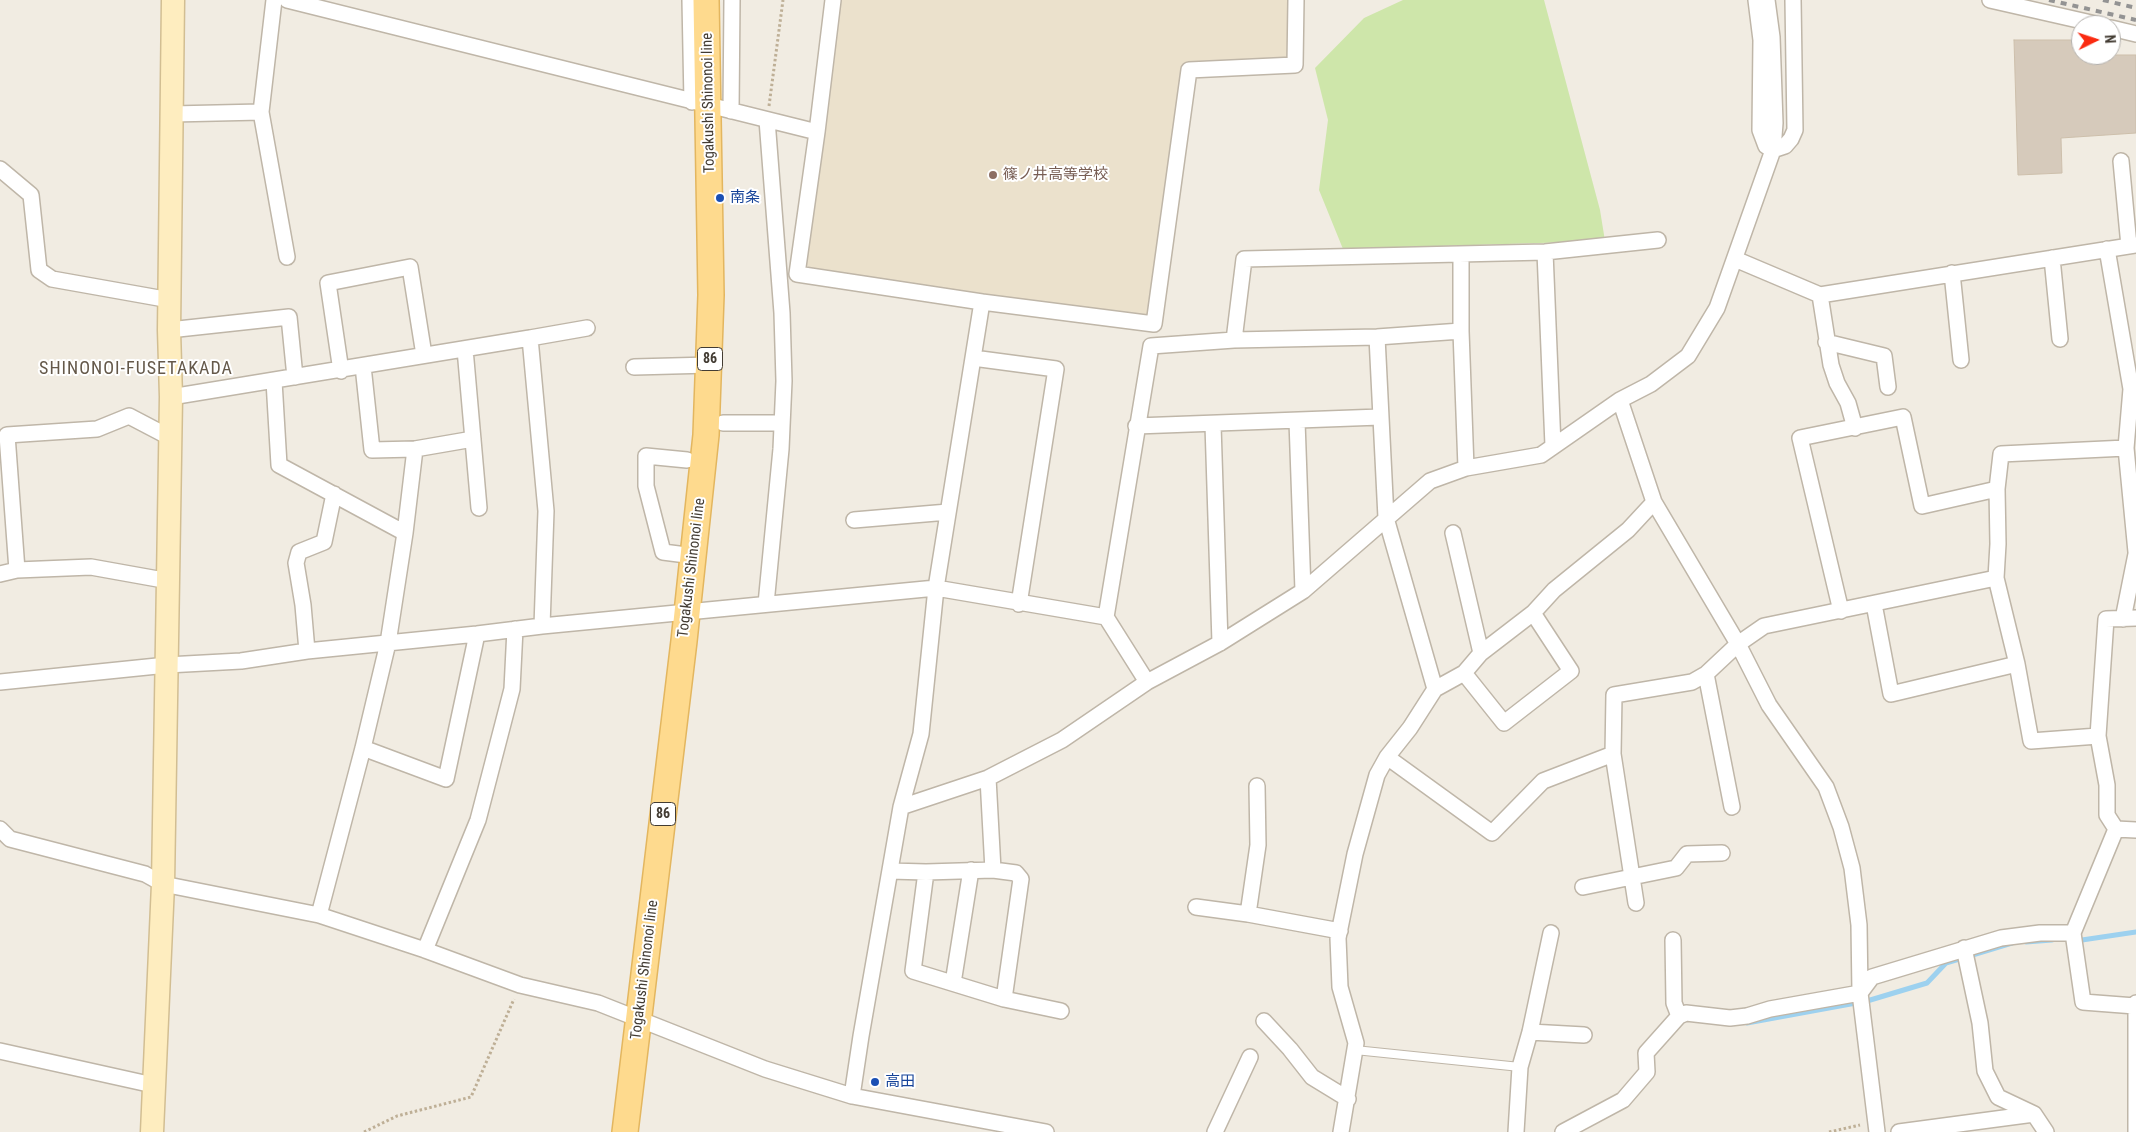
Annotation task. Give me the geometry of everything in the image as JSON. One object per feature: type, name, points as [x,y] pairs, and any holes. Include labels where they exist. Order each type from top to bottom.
[{"type":"main road","name":"Togakushi Shinonoi line","points":[[625,1132],[702,478],[710,365],[710,106],[706,0]]},
{"type":"street","points":[[152,1132],[164,884],[171,438],[169,330],[173,0]]},
{"type":"street","points":[[274,0],[261,112],[287,257]]},
{"type":"street","points":[[287,0],[316,3],[710,106],[817,132]]},
{"type":"street","points":[[690,0],[710,106]]},
{"type":"street","points":[[710,106],[732,0]]},
{"type":"street","points":[[797,274],[833,0]]},
{"type":"street","points":[[779,276],[797,274],[982,302],[1154,324],[1189,70],[1295,64],[1296,0]]},
{"type":"street","points":[[1756,0],[1760,40],[1760,130],[1766,146],[1773,150],[1785,146],[1791,139],[1794,130],[1793,0]]},
{"type":"street","points":[[902,808],[988,778],[1062,740],[1147,682],[1220,643],[1303,591],[1430,481],[1466,468],[1541,455],[1620,400],[1650,384],[1688,356],[1716,308],[1773,150],[1775,124],[1773,46],[1767,0]]},
{"type":"street","points":[[1990,0],[2071,18]]},
{"type":"street","points":[[2121,30],[2136,34]]},
{"type":"street","points":[[172,114],[261,112]]},
{"type":"street","points":[[766,604],[784,381],[779,276],[767,120]]},
{"type":"street","points":[[1735,258],[1820,295],[2132,245],[2121,161]]},
{"type":"street","points":[[0,169],[32,195],[39,270],[52,279],[170,300]]},
{"type":"street","points":[[1234,340],[1244,259],[1545,252],[1658,240]]},
{"type":"street","points":[[2107,249],[2134,388],[2126,448],[2133,488],[2136,553],[2130,618],[2106,619],[2098,736],[2107,785],[2107,815],[2116,829]]},
{"type":"street","points":[[1545,252],[1553,446]]},
{"type":"street","points":[[1461,255],[1461,331],[1466,468]]},
{"type":"street","points":[[2052,258],[2060,339]]},
{"type":"street","points":[[341,371],[328,283],[410,267],[424,355]]},
{"type":"street","points":[[1952,273],[1961,360]]},
{"type":"street","points":[[1820,295],[1826,342],[1837,383],[1848,403],[1855,428]]},
{"type":"street","points":[[852,1096],[890,871],[902,808],[920,734],[936,588],[982,302]]},
{"type":"street","points":[[169,330],[289,317],[296,377]]},
{"type":"street","points":[[171,397],[341,371],[587,328]]},
{"type":"street","points":[[1147,682],[1106,617],[1136,426],[1151,346],[1234,340],[1376,336],[1461,331]]},
{"type":"street","points":[[1376,336],[1386,518],[1435,688]]},
{"type":"street","points":[[530,338],[546,512],[542,626]]},
{"type":"street","points":[[1826,342],[1884,356],[1888,387]]},
{"type":"street","points":[[465,349],[479,508]]},
{"type":"street","points":[[973,358],[1056,369],[1019,604]]},
{"type":"street","points":[[634,367],[710,365]]},
{"type":"street","points":[[363,366],[372,450],[415,449],[473,439]]},
{"type":"street","points":[[274,381],[279,464],[405,533]]},
{"type":"street","points":[[1620,400],[1654,502],[1738,644],[1769,705],[1826,787],[1841,827],[1852,868],[1859,925],[1861,1000],[1876,1127]]},
{"type":"street","points":[[17,570],[8,435],[97,429],[129,416],[171,438]]},
{"type":"street","points":[[1136,426],[1213,425],[1380,417]]},
{"type":"street","points":[[1841,611],[1800,438],[1903,417],[1922,506],[1997,489]]},
{"type":"street","points":[[1297,421],[1303,591]]},
{"type":"street","points":[[723,423],[782,423]]},
{"type":"street","points":[[1213,425],[1220,643]]},
{"type":"street","points":[[2098,736],[2031,741],[2017,664],[1996,578],[1998,544],[1997,489],[2001,454],[2126,448]]},
{"type":"street","points":[[319,915],[363,748],[388,643],[405,533],[415,449]]},
{"type":"street","points":[[687,460],[646,456],[646,486],[663,552],[694,556]]},
{"type":"street","points":[[307,651],[304,606],[296,563],[299,552],[324,542],[334,494]]},
{"type":"street","points":[[1341,1132],[1356,1042],[1340,987],[1340,931],[1355,854],[1377,775],[1387,757],[1410,728],[1435,688],[1464,673],[1481,653],[1532,613],[1554,590],[1628,530],[1654,502]]},
{"type":"street","points":[[854,520],[948,512]]},
{"type":"street","points":[[1453,533],[1481,653]]},
{"type":"street","points":[[0,574],[17,570],[90,566],[169,581]]},
{"type":"street","points":[[1636,903],[1613,754],[1614,695],[1692,682],[1706,674],[1738,644],[1764,626],[1996,578]]},
{"type":"street","points":[[0,682],[167,665],[242,661],[307,651],[542,626],[936,588],[1019,604],[1106,617]]},
{"type":"street","points":[[1874,604],[1891,694],[2017,664]]},
{"type":"street","points":[[1464,673],[1504,723],[1571,671],[1532,613]]},
{"type":"street","points":[[424,950],[478,820],[512,689],[515,629]]},
{"type":"street","points":[[363,748],[446,779],[477,634]]},
{"type":"street","points":[[1706,674],[1732,807]]},
{"type":"street","points":[[1387,757],[1492,833],[1543,781],[1613,754]]},
{"type":"street","points":[[988,778],[992,870]]},
{"type":"street","points":[[1248,914],[1258,845],[1257,786]]},
{"type":"street","points":[[0,829],[10,840],[136,872],[164,884],[319,915],[520,985],[598,1003],[766,1069],[852,1096],[1046,1132]]},
{"type":"street","points":[[2116,829],[2136,830]]},
{"type":"street","points":[[2116,829],[2072,933],[2083,1002],[2135,1005],[2136,1132]]},
{"type":"street","points":[[1583,887],[1676,868],[1687,854],[1722,853]]},
{"type":"street","points":[[953,983],[971,870]]},
{"type":"street","points":[[890,871],[992,870],[1016,873],[1021,879],[1004,999]]},
{"type":"street","points":[[926,872],[914,971],[1004,999],[1061,1011]]},
{"type":"street","points":[[1196,907],[1248,914],[1340,931]]},
{"type":"street","points":[[1516,1132],[1520,1067],[1530,1032],[1551,933]]},
{"type":"street","points":[[1861,1000],[1872,977],[1965,954],[2001,938],[2040,933],[2072,933]]},
{"type":"street","points":[[1673,940],[1674,1003],[1679,1016]]},
{"type":"street","points":[[1965,954],[1980,1023],[1985,1071],[1998,1097],[2034,1114],[2046,1132]]},
{"type":"street","points":[[1563,1132],[1623,1100],[1647,1072],[1646,1053],[1679,1016],[1686,1013],[1730,1018],[1747,1016],[1770,1008],[1861,1000]]},
{"type":"street","points":[[1264,1021],[1290,1049],[1312,1077],[1348,1098]]},
{"type":"street","points":[[1530,1032],[1584,1035]]},
{"type":"street","points":[[0,1051],[153,1085]]},
{"type":"street","points":[[1215,1132],[1250,1057]]},
{"type":"street","points":[[1899,1132],[2034,1114]]},
{"type":"lane","points":[[1355,1050],[1520,1067]]},
{"type":"path","points":[[767,120],[783,0]]},
{"type":"path","points":[[364,1132],[397,1116],[471,1097],[520,985]]},
{"type":"path","points":[[1829,1132],[1876,1127]]},
{"type":"shaded area","name":"篠ノ井高等学校","points":[[839,0],[1291,0],[1289,58],[1184,63],[1152,313],[1145,320],[811,269],[804,263]]},
{"type":"green space","points":[[1403,0],[1544,0],[1600,210],[1605,241],[1343,249],[1319,190],[1328,120],[1315,68],[1364,18]]},
{"type":"building","points":[[2014,40],[2071,40],[2071,65],[2121,65],[2121,55],[2136,55],[2136,133],[2061,138],[2062,173],[2018,175]]},
{"type":"waterway","points":[[2082,940],[2136,932]]},
{"type":"waterway","points":[[2026,942],[2052,940]]},
{"type":"waterway","points":[[1747,1023],[1867,1001],[1927,983],[1946,963],[2012,943]]},
{"type":"railway","points":[[2049,0],[2136,20]]},
{"type":"railway","points":[[2103,0],[2136,8]]},
{"type":"place","name":"篠ノ井高等学校","points":[[993,175]]},
{"type":"place","name":"南条","points":[[720,198]]},
{"type":"place","name":"高田","points":[[875,1082]]},
{"type":"district","name":"SHINONOI-FUSETAKADA","points":[[136,369]]}]
